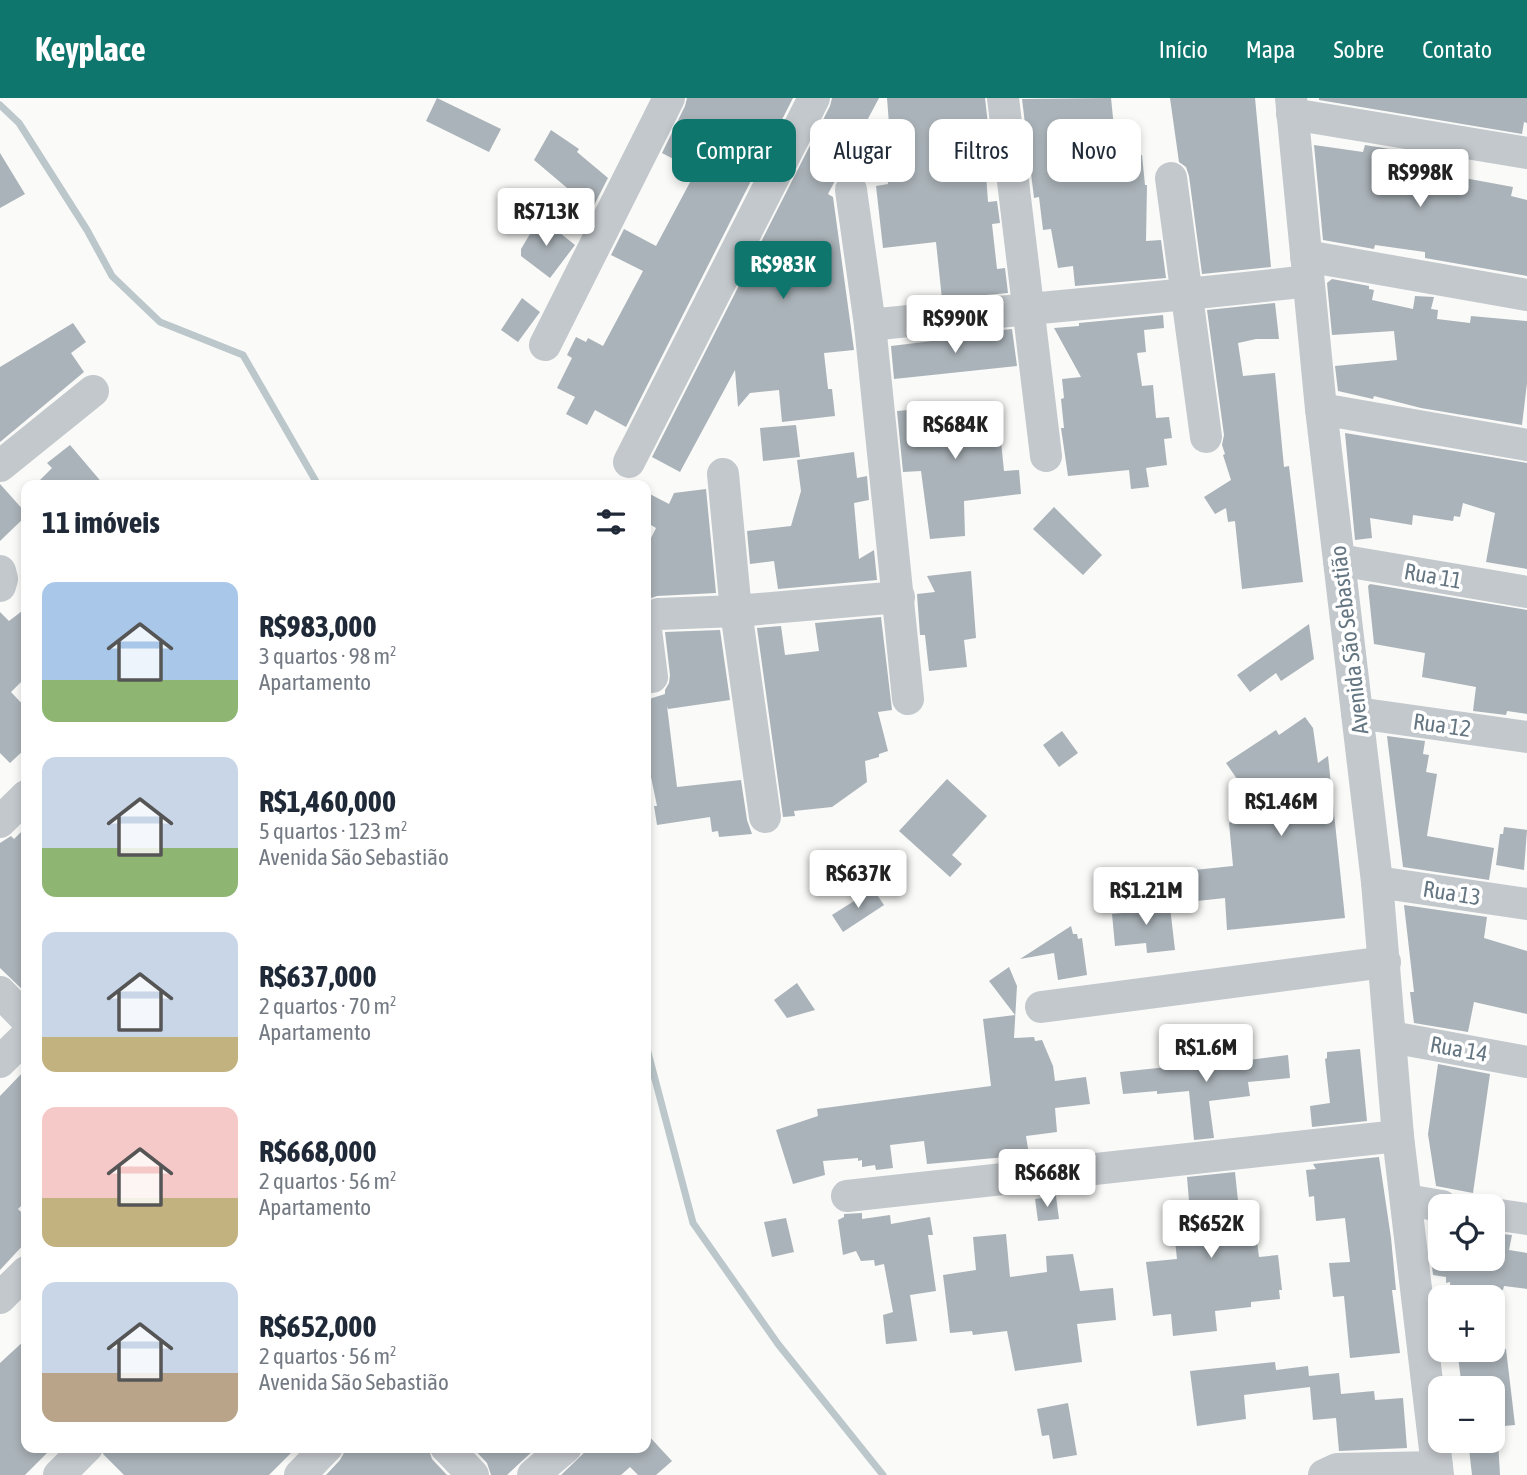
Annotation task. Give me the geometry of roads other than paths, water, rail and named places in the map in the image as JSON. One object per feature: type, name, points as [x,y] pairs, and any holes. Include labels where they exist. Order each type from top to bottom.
[{"type":"street","points":[[545,345],[669,98]]},
{"type":"street","points":[[629,462],[814,98]]},
{"type":"street","points":[[1003,98],[1046,456]]},
{"type":"street","points":[[1291,106],[1527,153]]},
{"type":"street","name":"Avenida São Sebastião","points":[[1291,106],[1321,409],[1377,881],[1398,1136],[1437,1471]]},
{"type":"street","points":[[1171,178],[1206,437]]},
{"type":"street","points":[[851,190],[870,325],[908,699]]},
{"type":"street","points":[[870,325],[1186,295],[1307,269],[1527,295]]},
{"type":"street","points":[[0,466],[93,391]]},
{"type":"street","points":[[1321,409],[1527,444]]},
{"type":"street","points":[[723,474],[736,611],[765,817]]},
{"type":"street","name":"Rua 11","points":[[1339,560],[1527,592]]},
{"type":"street","points":[[0,571],[0,586]]},
{"type":"street","points":[[651,618],[658,614],[736,611],[899,597]]},
{"type":"street","points":[[651,669],[652,677]]},
{"type":"street","name":"Rua 12","points":[[1357,713],[1527,737]]},
{"type":"street","points":[[0,822],[21,801]]},
{"type":"street","name":"Rua 13","points":[[1377,881],[1527,904]]},
{"type":"street","points":[[1041,1007],[1385,962]]},
{"type":"street","points":[[0,992],[21,1014]]},
{"type":"street","name":"Rua 14","points":[[1391,1037],[1527,1062]]},
{"type":"street","points":[[0,1062],[21,1041]]},
{"type":"street","points":[[847,1196],[1398,1136]]},
{"type":"street","points":[[1406,1200],[1428,1204]]},
{"type":"street","points":[[1505,1216],[1527,1219]]},
{"type":"street","points":[[0,1298],[21,1277]]},
{"type":"street","points":[[59,1475],[82,1453]]},
{"type":"street","points":[[300,1475],[321,1453]]},
{"type":"street","points":[[452,1453],[472,1475]]},
{"type":"street","points":[[533,1475],[559,1453]]},
{"type":"street","points":[[1324,1475],[1337,1469],[1437,1471]]},
{"type":"waterway","points":[[0,105],[19,123],[87,230],[112,276],[160,322],[243,355],[315,480]]},
{"type":"waterway","points":[[651,1064],[693,1223],[778,1344],[883,1475]]}]
